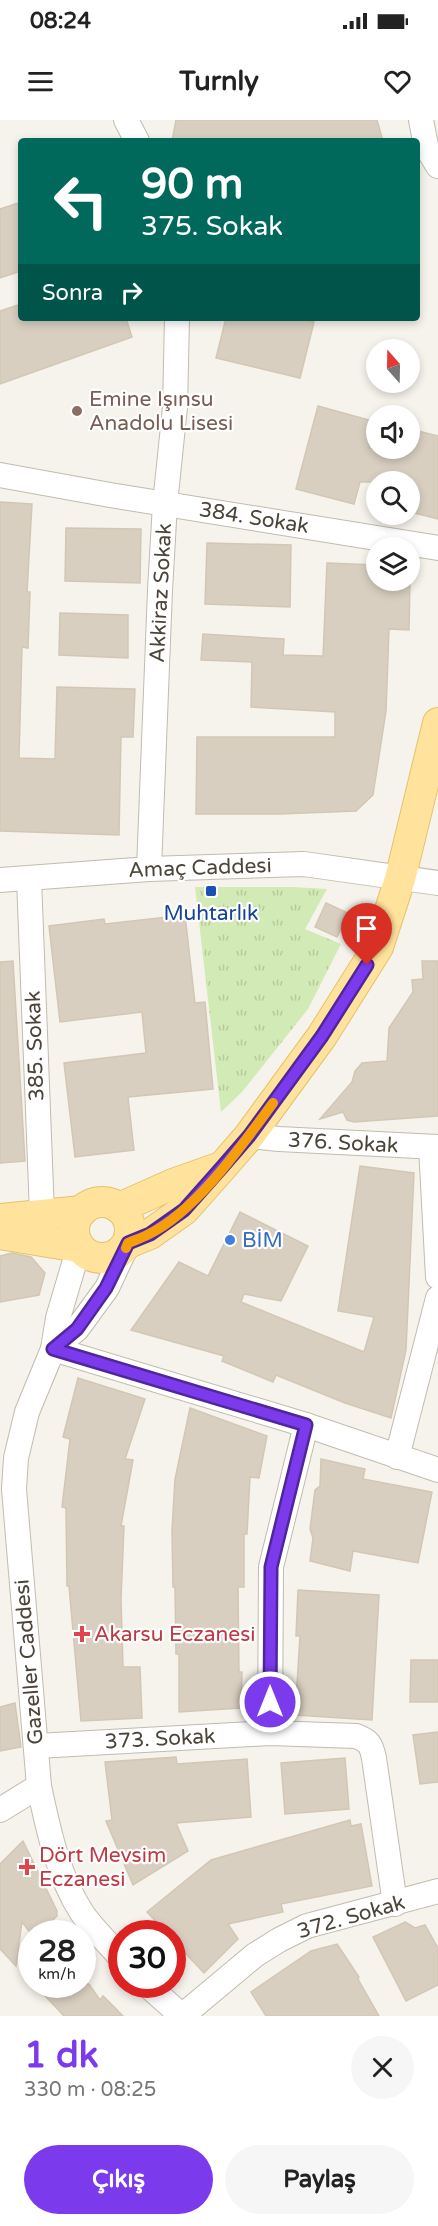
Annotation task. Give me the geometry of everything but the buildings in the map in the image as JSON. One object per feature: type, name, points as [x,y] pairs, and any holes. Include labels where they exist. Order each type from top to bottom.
[{"type":"main road","points":[[128,1243],[150,1234],[184,1210],[249,1136],[322,1036],[378,947],[400,879],[438,723]]},
{"type":"main road","points":[[119,1208],[173,1184],[223,1166]]},
{"type":"main road","points":[[96,1203],[112,1204],[119,1208],[126,1215],[130,1224],[128,1243],[122,1251],[104,1259],[86,1254],[79,1247],[74,1233],[77,1217],[82,1211],[96,1203]]},
{"type":"main road","points":[[0,1219],[82,1211]]},
{"type":"main road","points":[[0,1234],[79,1247]]},
{"type":"street","points":[[126,120],[135,138]]},
{"type":"street","points":[[421,120],[426,146],[438,166]]},
{"type":"street","name":"Akkiraz Sokak","points":[[149,869],[165,504],[175,407],[177,321]]},
{"type":"street","name":"384. Sokak","points":[[0,475],[438,548]]},
{"type":"street","name":"Amaç Caddesi","points":[[0,880],[149,869],[304,864],[438,883]]},
{"type":"street","name":"385. Sokak","points":[[29,879],[42,1214]]},
{"type":"street","name":"376. Sokak","points":[[249,1136],[434,1147]]},
{"type":"street","points":[[434,1147],[438,1277]]},
{"type":"street","name":"Gazeller Caddesi","points":[[53,1349],[77,1329],[106,1288],[128,1243]]},
{"type":"street","name":"Gazeller Caddesi","points":[[79,1247],[58,1318],[53,1349],[27,1412],[16,1458],[8,1532],[37,1746],[39,1786],[48,1827],[68,1887],[83,1914],[108,1943]]},
{"type":"street","points":[[397,1456],[438,1298]]},
{"type":"street","points":[[53,1349],[306,1425],[438,1470]]},
{"type":"street","points":[[270,1733],[271,1567],[306,1425]]},
{"type":"street","name":"373. Sokak","points":[[37,1746],[270,1733],[356,1736],[368,1740],[371,1745],[395,1904]]},
{"type":"street","points":[[0,1810],[39,1786]]},
{"type":"street","name":"372. Sokak","points":[[182,2016],[255,1956],[279,1940],[307,1926],[438,1891]]},
{"type":"street","points":[[162,1998],[182,2016]]},
{"type":"green space","points":[[195,887],[327,889],[305,929],[341,944],[308,1009],[242,1092],[221,1112]]},
{"type":"slow traffic","points":[[126,1248],[128,1243],[150,1234],[184,1210],[249,1136],[273,1103]]},
{"type":"place","name":"Emine Işınsu Anadolu Lisesi","points":[[77,411]]},
{"type":"place","name":"Muhtarlık","points":[[211,891]]},
{"type":"place","name":"BİM","points":[[230,1240]]},
{"type":"place","name":"Akarsu Eczanesi","points":[[82,1634]]},
{"type":"place","name":"Dört Mevsim Eczanesi","points":[[27,1867]]},
{"type":"route","points":[[270,1702],[271,1567],[306,1425],[53,1349],[77,1329],[106,1288],[128,1243],[150,1234],[184,1210],[249,1136],[322,1036],[367,965]]}]
